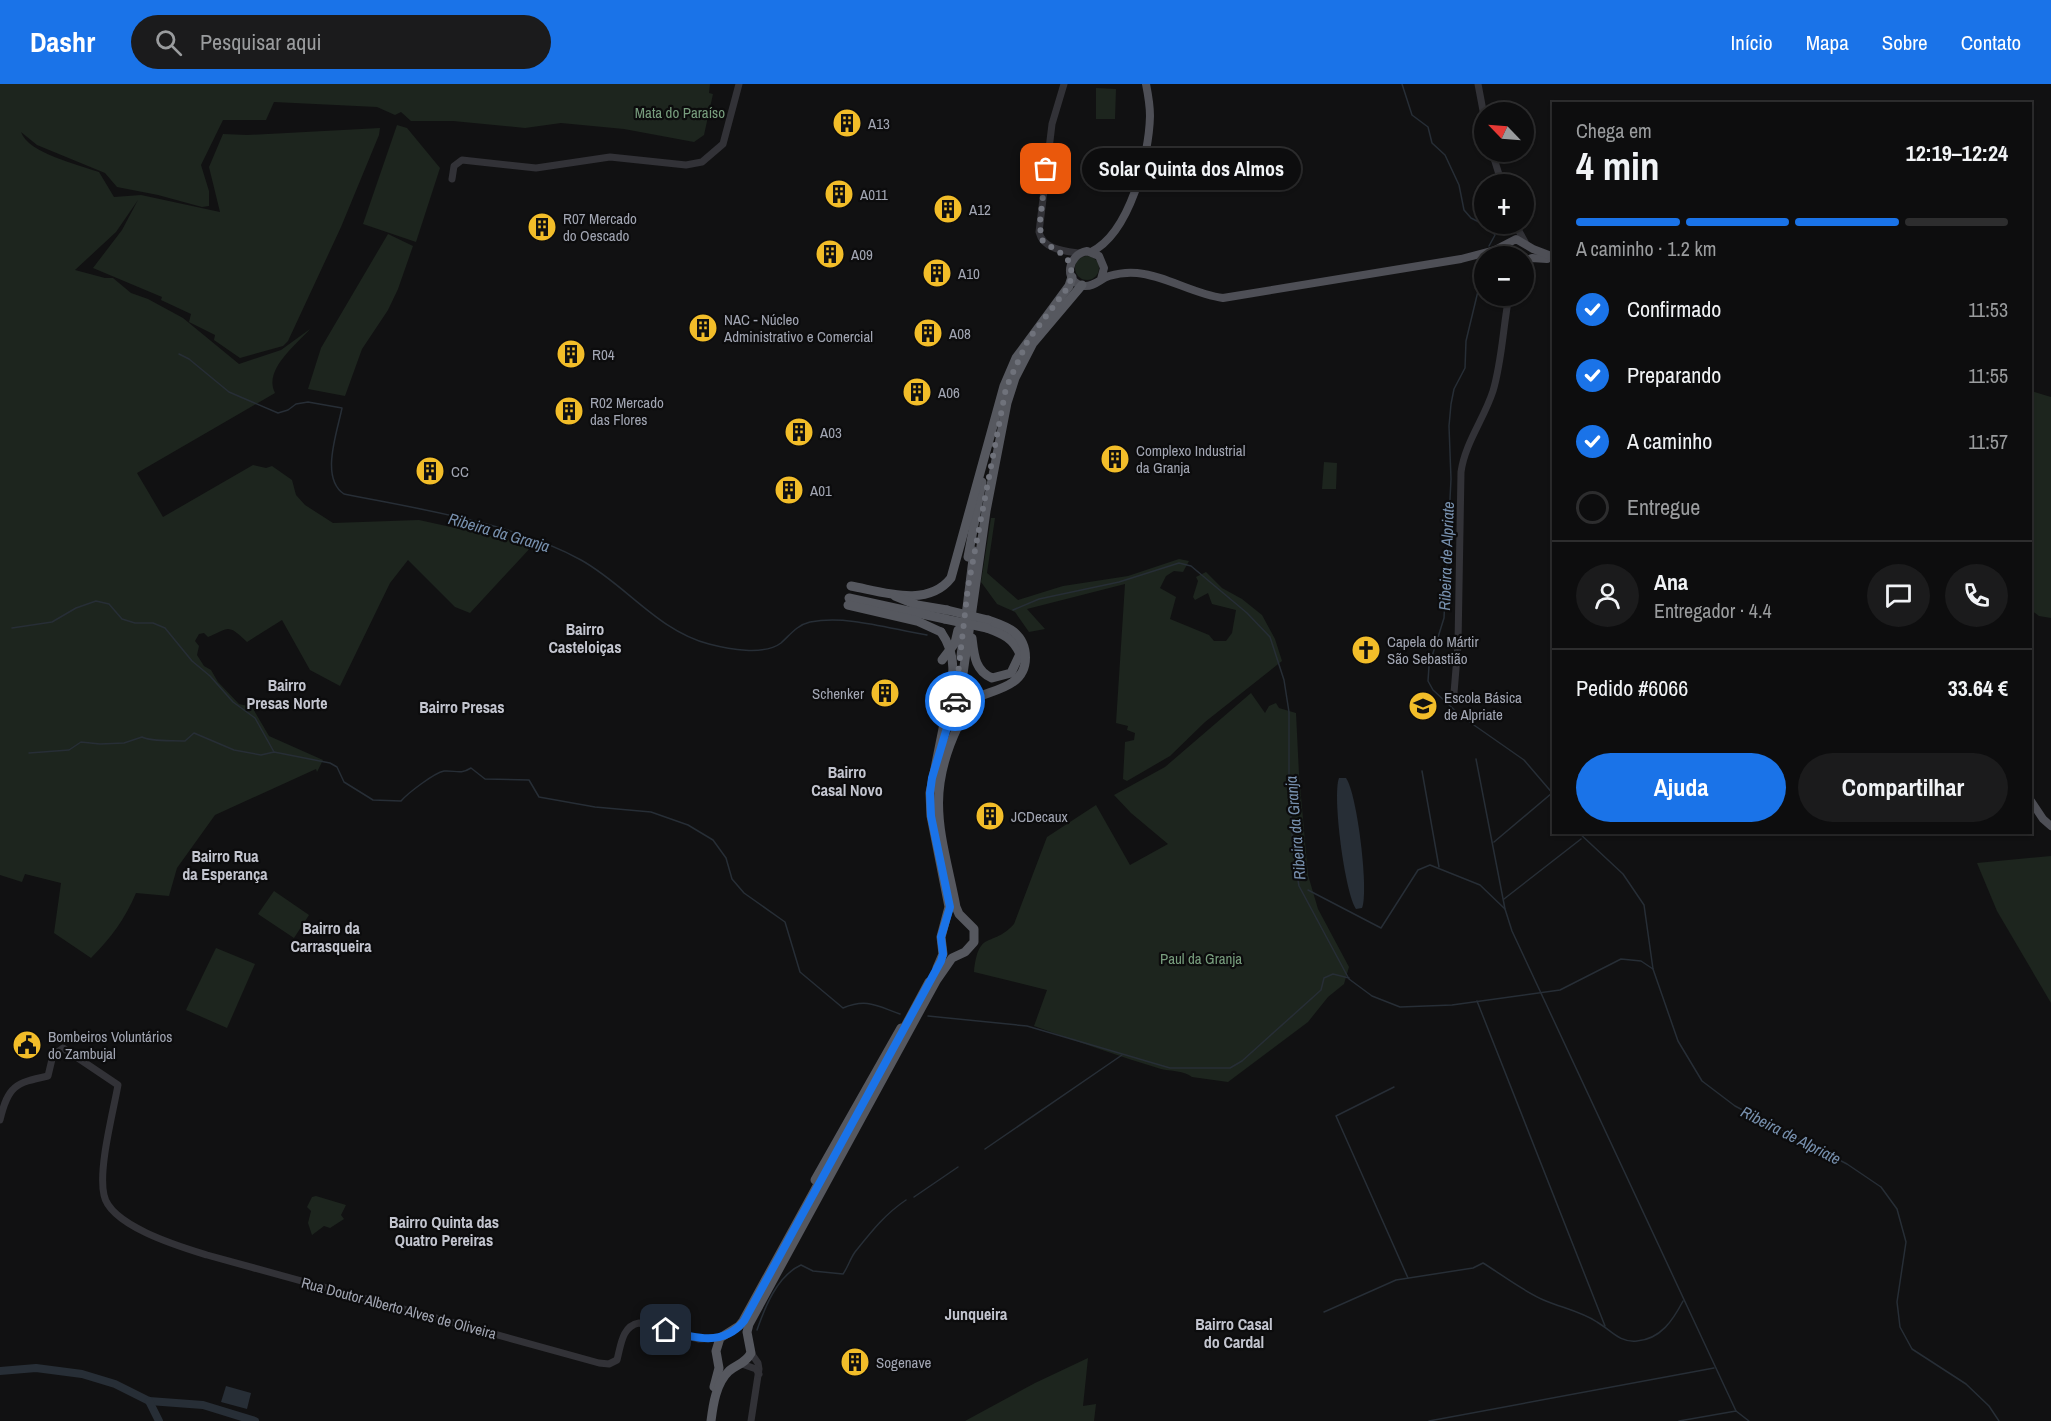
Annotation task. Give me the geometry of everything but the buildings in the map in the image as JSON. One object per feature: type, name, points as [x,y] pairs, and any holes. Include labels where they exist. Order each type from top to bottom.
[{"type":"highway","points":[[851,586],[918,596],[933,593],[951,578],[1004,386],[1016,358],[1069,286],[1072,277]]},
{"type":"highway","points":[[952,739],[961,699],[986,511],[1007,403],[1015,378],[1033,343],[1082,285]]},
{"type":"highway","points":[[932,778],[956,697],[968,587],[1000,413],[1006,388],[1028,340]]},
{"type":"highway","points":[[942,660],[955,643],[958,630],[962,594],[994,421]]},
{"type":"highway","points":[[885,592],[946,615]]},
{"type":"highway","points":[[973,600],[972,640],[977,666],[986,675],[1000,678],[1011,673],[1020,654],[1016,644],[1009,636],[988,624]]},
{"type":"highway","points":[[705,1421],[718,1372],[717,1354],[720,1338],[744,1321],[799,1219],[813,1184],[891,1044],[941,961],[942,930],[950,907],[931,816],[932,778],[954,665],[951,646],[941,632],[917,621],[849,602],[946,615],[988,624],[1014,632],[1023,644],[1025,664],[1022,673],[1015,681],[970,701],[941,767],[937,793],[938,816],[956,907],[964,920]]},
{"type":"highway","points":[[711,1421],[724,1376],[750,1353],[749,1324],[772,1282],[795,1249],[877,1101],[928,1005],[936,981],[947,962],[971,948],[976,935],[970,923],[957,919],[945,924]]},
{"type":"highway","points":[[942,943],[952,952],[959,954]]},
{"type":"highway","points":[[732,1331],[738,1332],[749,1340]]},
{"type":"highway","points":[[717,1354],[723,1363],[739,1365]]},
{"type":"main road","points":[[1101,279],[1106,243],[1132,198],[1144,161],[1150,113],[1146,84]]},
{"type":"main road","points":[[1091,252],[1103,261],[1126,272],[1150,275],[1204,295],[1223,298],[1461,259],[1495,250],[1516,239],[1552,258]]},
{"type":"main road","points":[[1508,246],[1509,242]]},
{"type":"main road","points":[[1106,243],[1091,252],[1078,254],[1070,264],[1072,277],[1082,285],[1092,285],[1101,279],[1126,272]]},
{"type":"main road","points":[[1461,259],[1474,258]]},
{"type":"main road","points":[[1534,259],[1552,259]]},
{"type":"main road","points":[[2032,802],[2043,819],[2051,826]]},
{"type":"main road","points":[[2032,810],[2051,831]]},
{"type":"street","points":[[452,179],[454,166],[462,160],[536,168],[610,157],[686,165],[702,162],[723,144],[739,84]]},
{"type":"street","points":[[1064,84],[1052,124],[1039,232],[1041,239],[1047,245],[1078,254]]},
{"type":"street","points":[[1478,84],[1481,102]]},
{"type":"street","points":[[1509,242],[1512,234]]},
{"type":"street","points":[[1520,234],[1526,244]]},
{"type":"street","points":[[1059,250],[1070,264]]},
{"type":"street","points":[[1454,693],[1458,644],[1461,472],[1465,452],[1485,415],[1494,389],[1507,306]]},
{"type":"street","name":"Rua Doutor Alberto Alves de Oliveira","points":[[0,1120],[6,1098],[11,1090],[26,1081],[48,1076],[53,1055],[63,1048],[118,1085],[109,1130],[103,1194],[113,1211],[127,1221],[169,1242],[207,1255],[599,1363],[613,1363],[617,1360],[627,1329],[632,1324],[639,1323],[699,1339]]},
{"type":"street","points":[[699,1339],[720,1338]]},
{"type":"street","points":[[699,1339],[717,1354]]},
{"type":"street","points":[[750,1353],[758,1363],[759,1374],[751,1421]]},
{"type":"street","points":[[739,1365],[756,1369],[759,1374]]},
{"type":"green space","name":"Mata do Paraíso","points":[[0,84],[710,84],[709,93],[713,94],[704,135],[694,142],[624,129],[561,123],[525,128],[453,121],[411,121],[401,112],[395,115],[377,107],[274,102],[266,120],[223,120],[201,165],[209,191],[209,206],[202,207],[117,187],[105,173],[37,145],[21,132],[33,146],[43,152],[99,172],[114,197],[141,195],[220,212],[209,167],[223,134],[247,135],[380,128],[341,227],[288,341],[283,346],[240,358],[214,340],[215,335],[189,322],[191,314],[161,300],[162,297],[93,268],[122,230],[138,200],[116,232],[75,270],[113,278],[131,293],[148,299],[183,318],[239,364],[281,350],[310,329],[277,367],[272,384],[275,393],[137,473],[163,517],[253,465],[266,468],[272,466],[292,480],[296,495],[305,505],[333,523],[419,520],[533,545],[470,613],[455,607],[408,560],[390,583],[340,686],[310,670],[282,620],[247,642],[228,629],[208,637],[204,633],[199,634],[195,641],[199,646],[197,655],[204,666],[211,670],[218,682],[239,704],[252,707],[269,736],[323,760],[317,772],[316,769],[215,815],[177,868],[169,896],[136,893],[117,928],[91,958],[54,933],[61,883],[25,874],[22,882],[0,875]]},
{"type":"green space","points":[[1096,88],[1116,89],[1115,119],[1096,119]]},
{"type":"green space","points":[[397,125],[407,128],[440,168],[416,242],[363,224]]},
{"type":"green space","points":[[388,234],[413,246],[398,289],[388,310],[362,349],[345,396],[308,389],[321,348]]},
{"type":"green space","points":[[1087,256],[1096,259],[1099,268],[1096,277],[1087,280],[1078,277],[1075,268],[1078,259]]},
{"type":"green space","points":[[2032,391],[2051,397],[2051,618],[2039,616],[2032,611]]},
{"type":"green space","points":[[1324,462],[1337,463],[1336,489],[1322,489]]},
{"type":"green space","points":[[991,518],[995,518],[987,573],[1018,600],[1063,586],[1128,576],[1179,559],[1189,561],[1183,572],[1174,571],[1166,576],[1160,588],[1176,597],[1170,619],[1209,635],[1214,641],[1226,641],[1232,633],[1236,610],[1212,604],[1208,593],[1195,600],[1193,597],[1198,581],[1196,577],[1206,572],[1222,588],[1242,599],[1262,615],[1275,639],[1282,661],[1205,722],[1170,756],[1127,781],[1123,779],[1125,742],[1134,740],[1135,733],[1127,730],[1128,726],[1116,723],[1125,584],[1027,609],[1045,629],[1029,632],[1015,612],[997,604],[981,582]]},
{"type":"green space","name":"Paul da Granja","points":[[1251,693],[1265,713],[1269,706],[1276,703],[1279,708],[1296,713],[1308,875],[1318,909],[1349,967],[1344,984],[1328,997],[1308,1022],[1228,1082],[1192,1077],[1181,1072],[1161,1069],[1034,1026],[1047,990],[974,972],[976,958],[983,944],[999,936],[1014,924],[1047,837],[1096,805],[1130,865],[1168,844],[1131,813],[1114,795],[1165,767]]},
{"type":"green space","points":[[2051,856],[2051,1003],[1997,911],[1977,863]]},
{"type":"green space","points":[[274,891],[309,915],[294,938],[258,914]]},
{"type":"green space","points":[[216,948],[255,964],[227,1028],[186,1010]]},
{"type":"green space","points":[[316,1196],[346,1205],[341,1215],[344,1219],[330,1228],[324,1226],[312,1235],[308,1223],[311,1211],[307,1207],[312,1197]]},
{"type":"green space","points":[[1088,1358],[1083,1406],[1096,1404],[1094,1421],[965,1421],[1035,1383]]},
{"type":"shaded area","points":[[1339,778],[1346,778],[1350,787],[1361,842],[1364,898],[1362,908],[1356,909],[1344,866],[1338,823]]},
{"type":"shaded area","points":[[226,1386],[251,1393],[247,1409],[221,1402]]},
{"type":"waterway","name":"Ribeira de Alpriate","points":[[1402,84],[1412,115],[1428,127],[1432,143],[1445,155],[1459,185],[1464,210],[1471,218],[1487,226],[1495,235],[1489,246]]},
{"type":"waterway","name":"Ribeira de Alpriate","points":[[1474,306],[1466,341],[1465,368],[1454,389],[1451,404],[1449,426],[1451,479],[1444,618],[1429,666],[1428,681],[1433,690],[1461,716],[1524,760],[1552,793]]},
{"type":"waterway","name":"Ribeira da Granja","points":[[179,354],[189,359],[229,392],[278,413],[296,404],[308,402],[342,408],[334,442],[332,466],[337,487],[344,494],[466,519],[555,547],[597,570],[658,618],[691,638],[726,648],[765,649],[781,643],[801,625],[824,620],[854,621],[927,635]]},
{"type":"waterway","name":"Ribeira da Granja","points":[[1013,610],[1039,599],[1119,582],[1179,563],[1191,566],[1247,613],[1270,637],[1284,680],[1289,712],[1289,777],[1293,852],[1299,886],[1349,979],[1372,996],[1400,1007],[1452,1005],[1560,990],[1621,959],[1641,961],[1653,969]]},
{"type":"waterway","points":[[12,628],[52,622],[76,608],[96,601],[109,604],[122,619],[135,623],[153,623],[165,628],[192,661],[210,676],[233,702],[255,718],[274,752]]},
{"type":"waterway","points":[[29,753],[69,750],[81,742],[124,743],[142,737],[185,741],[194,733],[234,750],[261,755],[274,752],[330,763],[337,767],[344,782],[373,800],[401,801],[434,775],[444,771],[461,772],[471,768],[485,779],[529,780],[539,797],[595,807],[651,812],[688,825],[713,840],[726,858],[732,879],[744,893],[785,922],[800,972],[843,1008],[866,1003],[900,1014]]},
{"type":"waterway","points":[[1476,759],[1505,909]]},
{"type":"waterway","points":[[1422,771],[1439,867]]},
{"type":"waterway","points":[[1494,842],[1552,793]]},
{"type":"waterway","name":"Ribeira de Alpriate","points":[[1580,834],[1623,874],[1644,905],[1653,969],[1678,1041],[1702,1081],[1735,1106],[1847,1164],[1881,1187],[1897,1209],[1906,1242],[1897,1302],[1900,1327],[1912,1349],[1966,1384],[1989,1406],[1999,1421]]},
{"type":"waterway","points":[[1504,899],[1581,839]]},
{"type":"waterway","points":[[1308,890],[1381,928],[1418,870],[1430,865],[1480,885],[1505,909],[1512,931],[1736,1411]]},
{"type":"waterway","points":[[928,1016],[1027,1026],[1170,1068],[1230,1068],[1242,1061],[1321,990],[1324,978],[1333,974],[1349,978]]},
{"type":"waterway","points":[[1477,1001],[1605,1326]]},
{"type":"waterway","points":[[985,1149],[1122,1055]]},
{"type":"waterway","points":[[1394,1087],[1336,1116],[1408,1278]]},
{"type":"waterway","points":[[914,1197],[958,1167]]},
{"type":"waterway","points":[[757,1330],[773,1293],[793,1270],[801,1265],[813,1271],[843,1274],[855,1252],[873,1230],[891,1211],[906,1200]]},
{"type":"waterway","points":[[1324,1312],[1396,1280],[1473,1268],[1483,1263],[1530,1293],[1585,1315],[1625,1340],[1637,1341],[1653,1337],[1665,1327],[1683,1301]]},
{"type":"waterway","points":[[0,1371],[36,1368],[82,1374],[115,1384],[149,1401],[203,1405],[255,1421]]},
{"type":"waterway","points":[[1429,1421],[1714,1368]]},
{"type":"waterway","points":[[149,1401],[159,1421]]},
{"type":"waterway","points":[[1679,1421],[1736,1411],[1749,1421]]},
{"type":"way so far","points":[[955,701],[968,587],[1006,388],[1028,340],[1069,286],[1072,277],[1067,258],[1059,250],[1047,245],[1041,239],[1039,232],[1046,169]]},
{"type":"place","name":"A13","points":[[847,123]]},
{"type":"place","name":"Solar Quinta dos Almos","points":[[1046,169]]},
{"type":"place","name":"A011","points":[[839,194]]},
{"type":"place","name":"A12","points":[[948,209]]},
{"type":"place","name":"R07 Mercado do Oescado","points":[[542,227]]},
{"type":"place","name":"A09","points":[[830,254]]},
{"type":"place","name":"A10","points":[[937,273]]},
{"type":"place","name":"NAC - Núcleo Administrativo e Comercial","points":[[703,328]]},
{"type":"place","name":"A08","points":[[928,333]]},
{"type":"place","name":"R04","points":[[571,354]]},
{"type":"place","name":"A06","points":[[917,392]]},
{"type":"place","name":"R02 Mercado das Flores","points":[[569,411]]},
{"type":"place","name":"A03","points":[[799,432]]},
{"type":"place","name":"Complexo Industrial da Granja","points":[[1115,459]]},
{"type":"place","name":"CC","points":[[430,471]]},
{"type":"place","name":"A01","points":[[789,490]]},
{"type":"place","name":"Capela do Mártir São Sebastião","points":[[1366,650]]},
{"type":"place","name":"Schenker","points":[[885,693]]},
{"type":"place","name":"Escola Básica de Alpriate","points":[[1423,706]]},
{"type":"place","name":"JCDecaux","points":[[990,816]]},
{"type":"place","name":"Bombeiros Voluntários do Zambujal","points":[[27,1045]]},
{"type":"place","name":"Sogenave","points":[[855,1362]]},
{"type":"district","name":"Bairro Casteloiças","points":[[585,638]]},
{"type":"district","name":"Bairro Presas Norte","points":[[287,694]]},
{"type":"district","name":"Bairro Presas","points":[[462,707]]},
{"type":"district","name":"Bairro Casal Novo","points":[[847,781]]},
{"type":"district","name":"Bairro Rua da Esperança","points":[[225,865]]},
{"type":"district","name":"Bairro da Carrasqueira","points":[[331,937]]},
{"type":"district","name":"Bairro Quinta das Quatro Pereiras","points":[[444,1231]]},
{"type":"district","name":"Junqueira","points":[[976,1314]]},
{"type":"district","name":"Bairro Casal do Cardal","points":[[1234,1333]]},
{"type":"route","points":[[666,1330],[709,1340],[720,1338],[744,1321],[941,961],[942,930],[950,907],[931,816],[930,793],[932,778],[955,701]]}]
